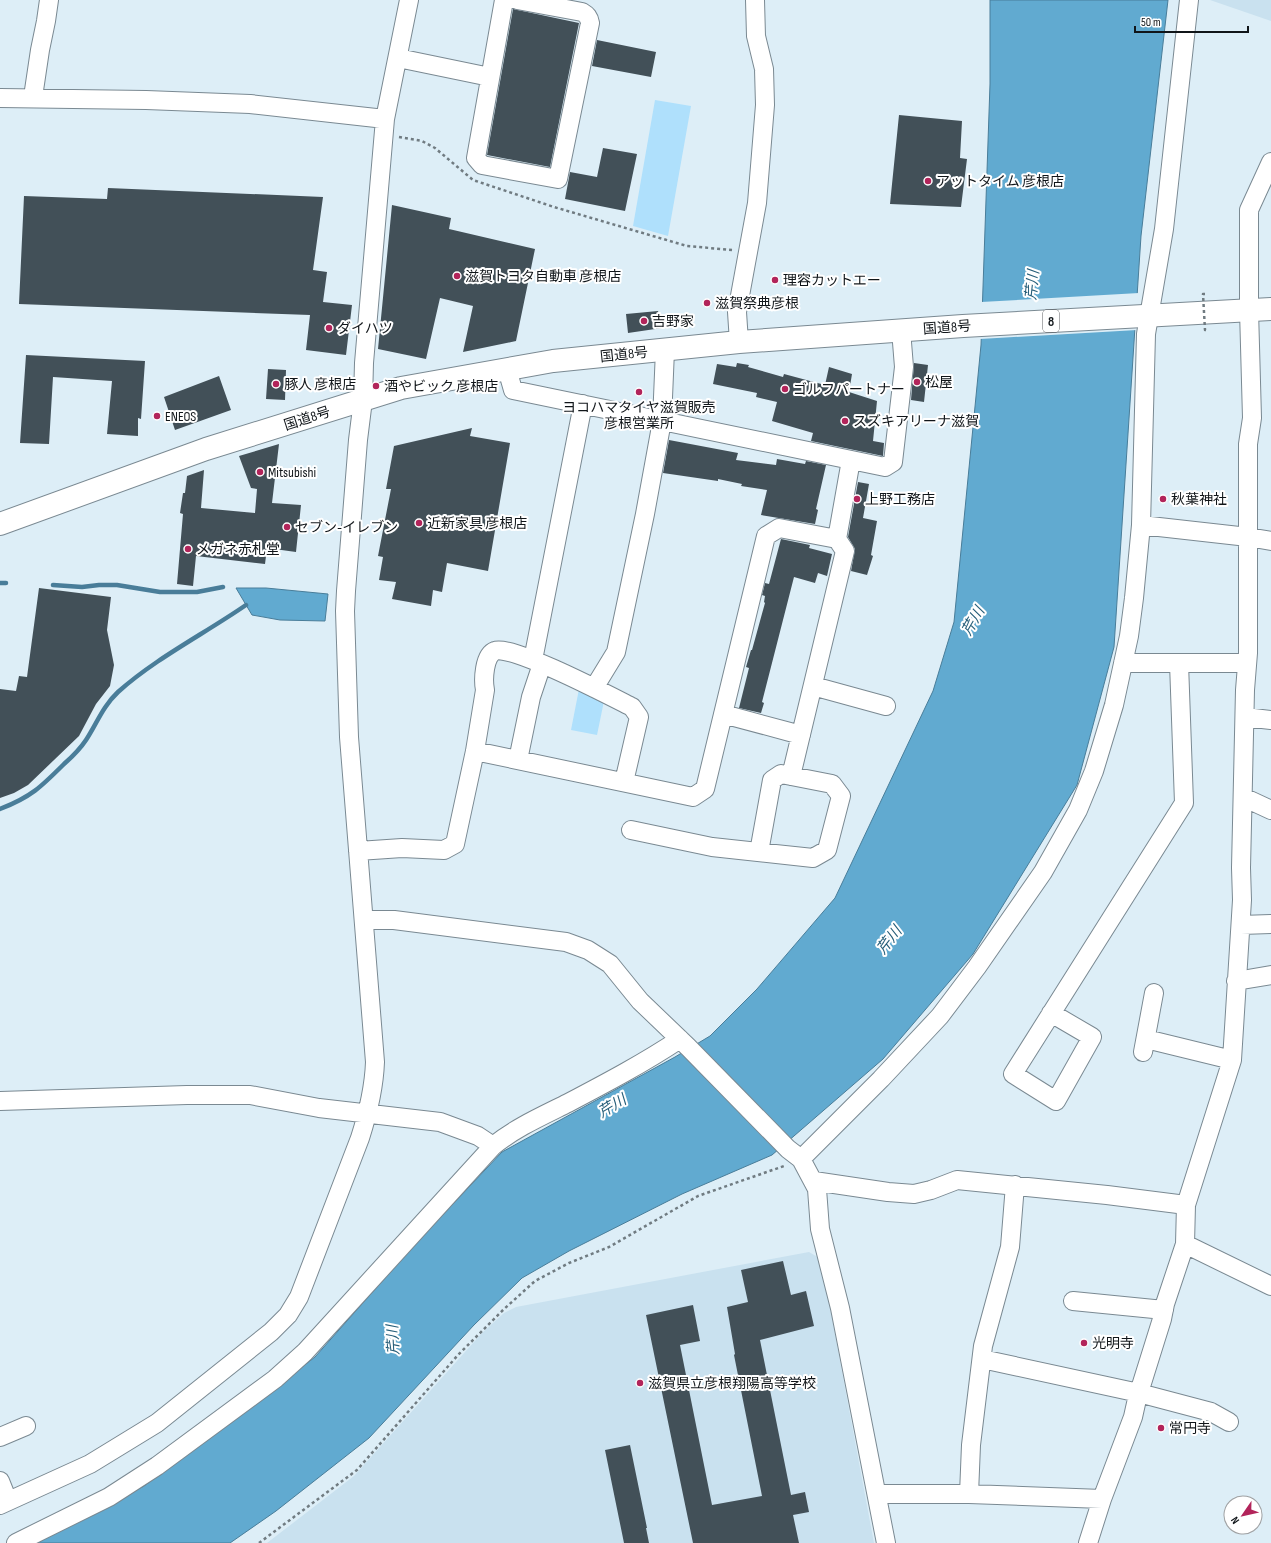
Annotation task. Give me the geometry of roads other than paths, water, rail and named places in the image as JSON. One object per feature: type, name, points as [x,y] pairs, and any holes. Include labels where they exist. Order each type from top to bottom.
[{"type":"highway","name":"国道8号","points":[[0,524],[206,450],[401,388],[553,361],[739,342],[901,330],[1144,315],[1271,309]]},
{"type":"street","points":[[33,97],[46,21],[48,0]]},
{"type":"street","points":[[0,1481],[4,1503],[90,1464],[157,1423],[272,1332],[288,1315],[299,1297],[368,1113],[374,1084],[375,1062],[349,737],[345,611],[358,440],[363,400],[364,363],[386,119],[409,0]]},
{"type":"street","points":[[504,0],[476,158],[482,165],[558,179],[590,23],[594,18],[582,12],[517,0]]},
{"type":"street","points":[[739,342],[737,312],[757,203],[765,105],[764,69],[756,36],[755,0]]},
{"type":"street","points":[[794,1154],[880,1079],[940,1016],[977,967],[1043,872],[1078,810],[1094,771],[1114,705],[1134,598],[1141,525],[1146,334],[1144,315],[1164,229],[1189,0]]},
{"type":"street","points":[[398,58],[490,77]]},
{"type":"street","points":[[0,98],[33,97],[250,104],[386,119]]},
{"type":"street","points":[[1088,1543],[1102,1499],[1133,1417],[1139,1392],[1185,1244],[1186,1206],[1232,1060],[1242,900],[1241,868],[1247,664],[1248,444],[1252,418],[1249,310],[1249,210],[1271,162]]},
{"type":"street","points":[[507,370],[513,390],[886,467],[892,462],[904,367],[901,330]]},
{"type":"street","points":[[594,688],[616,652],[645,514],[662,421],[665,350]]},
{"type":"street","points":[[518,760],[538,662],[583,404]]},
{"type":"street","points":[[791,776],[845,551],[837,539],[851,460]]},
{"type":"street","points":[[1141,525],[1271,541]]},
{"type":"street","points":[[475,751],[693,797],[705,789],[766,536],[779,528],[837,539]]},
{"type":"street","points":[[358,851],[402,848],[444,850],[455,844],[475,751],[485,690],[483,680],[488,658],[492,653],[502,649],[538,662],[632,707],[639,717],[624,782]]},
{"type":"street","points":[[1123,663],[1247,664]]},
{"type":"street","points":[[1052,1013],[1092,1036],[1056,1101],[1013,1074],[1184,803],[1179,663]]},
{"type":"street","points":[[813,686],[886,706]]},
{"type":"street","points":[[723,714],[801,735]]},
{"type":"street","points":[[1245,717],[1271,720]]},
{"type":"street","points":[[631,830],[712,847],[814,858],[827,850],[841,796],[832,784],[781,774],[772,780],[760,852]]},
{"type":"street","points":[[1243,797],[1271,810]]},
{"type":"street","points":[[364,920],[394,920],[566,942],[588,950],[610,964],[640,1001],[684,1043],[794,1154],[814,1181],[817,1189],[820,1229],[840,1308],[886,1543]]},
{"type":"street","points":[[1240,925],[1271,924]]},
{"type":"street","points":[[1236,981],[1271,975]]},
{"type":"street","points":[[1154,993],[1145,1046],[1232,1060]]},
{"type":"street","points":[[16,1543],[109,1497],[151,1470],[275,1379],[305,1352],[493,1146],[502,1138],[614,1079],[657,1054],[684,1043]]},
{"type":"street","points":[[0,1101],[187,1095],[250,1095],[320,1108],[440,1122],[478,1136],[493,1146]]},
{"type":"street","points":[[814,1181],[888,1192],[914,1194],[931,1190],[957,1180],[1107,1195],[1186,1206]]},
{"type":"street","points":[[969,1494],[971,1445],[982,1359],[984,1346],[1010,1247],[1015,1185]]},
{"type":"street","points":[[1185,1244],[1271,1286]]},
{"type":"street","points":[[1073,1301],[1164,1310]]},
{"type":"street","points":[[982,1359],[1139,1392],[1212,1412],[1229,1422]]},
{"type":"street","points":[[0,1437],[26,1426]]},
{"type":"street","points":[[877,1494],[969,1494],[1102,1499]]},
{"type":"water","name":"芹川","points":[[990,0],[1168,0],[1141,236],[1114,647],[1077,785],[973,954],[883,1059],[772,1155],[682,1194],[569,1251],[522,1278],[474,1325],[369,1438],[276,1511],[230,1543],[37,1543],[144,1486],[315,1357],[416,1243],[502,1152],[675,1057],[710,1036],[757,989],[835,898],[933,691],[954,622],[981,345],[990,84]]},
{"type":"water","points":[[236,588],[266,588],[328,594],[325,621],[280,620],[252,615]]},
{"type":"waterway","points":[[0,583],[6,583]]},
{"type":"waterway","points":[[53,585],[82,587],[117,585],[160,592],[197,592],[223,587]]},
{"type":"waterway","points":[[0,809],[28,796],[70,759],[79,750],[108,703],[118,692],[164,657],[246,605]]},
{"type":"place","name":"アットタイム 彦根店","points":[[928,181]]},
{"type":"place","name":"滋賀トヨタ自動車 彦根店","points":[[457,276]]},
{"type":"place","name":"理容カットエー","points":[[775,280]]},
{"type":"place","name":"滋賀祭典彦根","points":[[707,303]]},
{"type":"place","name":"吉野家","points":[[644,321]]},
{"type":"place","name":"ダイハツ","points":[[329,328]]},
{"type":"place","name":"松屋","points":[[917,382]]},
{"type":"place","name":"豚人 彦根店","points":[[276,384]]},
{"type":"place","name":"酒やビック 彦根店","points":[[376,386]]},
{"type":"place","name":"ゴルフパートナー","points":[[785,389]]},
{"type":"place","name":"ヨコハマタイヤ滋賀販売 彦根営業所","points":[[639,392]]},
{"type":"place","name":"ENEOS","points":[[157,416]]},
{"type":"place","name":"スズキアリーナ滋賀","points":[[845,421]]},
{"type":"place","name":"Mitsubishi","points":[[260,472]]},
{"type":"place","name":"上野工務店","points":[[857,499]]},
{"type":"place","name":"秋葉神社","points":[[1163,499]]},
{"type":"place","name":"近新家具 彦根店","points":[[419,523]]},
{"type":"place","name":"セブン-イレブン","points":[[287,527]]},
{"type":"place","name":"メガネ赤札堂","points":[[188,549]]},
{"type":"place","name":"光明寺","points":[[1084,1343]]},
{"type":"place","name":"滋賀県立彦根翔陽高等学校","points":[[640,1383]]},
{"type":"place","name":"常円寺","points":[[1161,1428]]}]
